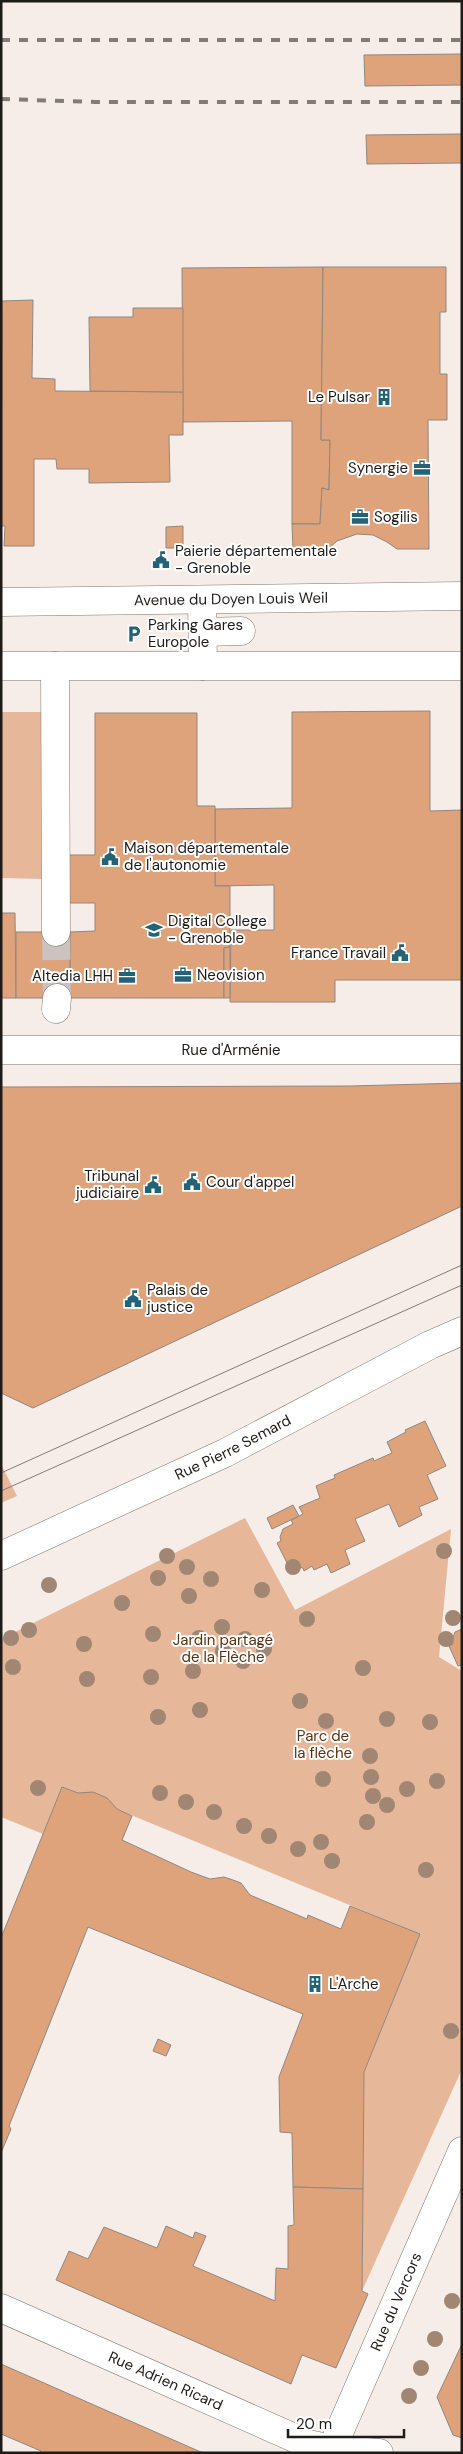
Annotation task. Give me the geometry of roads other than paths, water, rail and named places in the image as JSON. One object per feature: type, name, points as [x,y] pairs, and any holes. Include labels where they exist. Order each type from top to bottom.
[{"type":"street","name":"Avenue du Doyen Louis Weil","points":[[1,602],[202,601],[462,596]]},
{"type":"street","points":[[202,601],[203,666]]},
{"type":"street","points":[[203,632],[241,631]]},
{"type":"street","points":[[1,666],[462,666]]},
{"type":"street","points":[[55,666],[56,932]]},
{"type":"street","name":"Rue d'Arménie","points":[[1,1050],[462,1050]]},
{"type":"street","name":"Rue Pierre Semard","points":[[1,1556],[225,1453],[430,1345],[462,1331]]},
{"type":"street","name":"Rue du Vercors","points":[[331,2451],[462,2151]]},
{"type":"street","name":"Rue Adrien Ricard","points":[[1,2308],[308,2444],[331,2451],[380,2453]]},
{"type":"tunnel","points":[[56,932],[57,998]]},
{"type":"tram line","points":[[1,1473],[462,1265]]},
{"type":"tram line","points":[[1,1491],[462,1285]]},
{"type":"railway","points":[[1,40],[462,40]]},
{"type":"railway","points":[[1,99],[95,102],[462,102]]},
{"type":"place","name":"Le Pulsar","points":[[384,397]]},
{"type":"place","name":"Synergie","points":[[422,468]]},
{"type":"place","name":"Sogilis","points":[[360,517]]},
{"type":"place","name":"Paierie départementale - Grenoble","points":[[161,560]]},
{"type":"place","name":"Parking Gares Europole","points":[[134,634]]},
{"type":"place","name":"Maison départementale de l'autonomie","points":[[110,857]]},
{"type":"place","name":"Digital College - Grenoble","points":[[154,930]]},
{"type":"place","name":"France Travail","points":[[400,953]]},
{"type":"place","name":"Neovision","points":[[183,975]]},
{"type":"place","name":"Altedia LHH","points":[[127,976]]},
{"type":"place","name":"Cour d'appel","points":[[192,1182]]},
{"type":"place","name":"Tribunal judiciaire","points":[[153,1185]]},
{"type":"place","name":"Palais de justice","points":[[133,1299]]},
{"type":"place","name":"L'Arche","points":[[315,1984]]},
{"type":"park label","name":"Jardin partagé de la Flèche","points":[[223,1648]]},
{"type":"park label","name":"Parc de la flèche","points":[[323,1744]]}]
